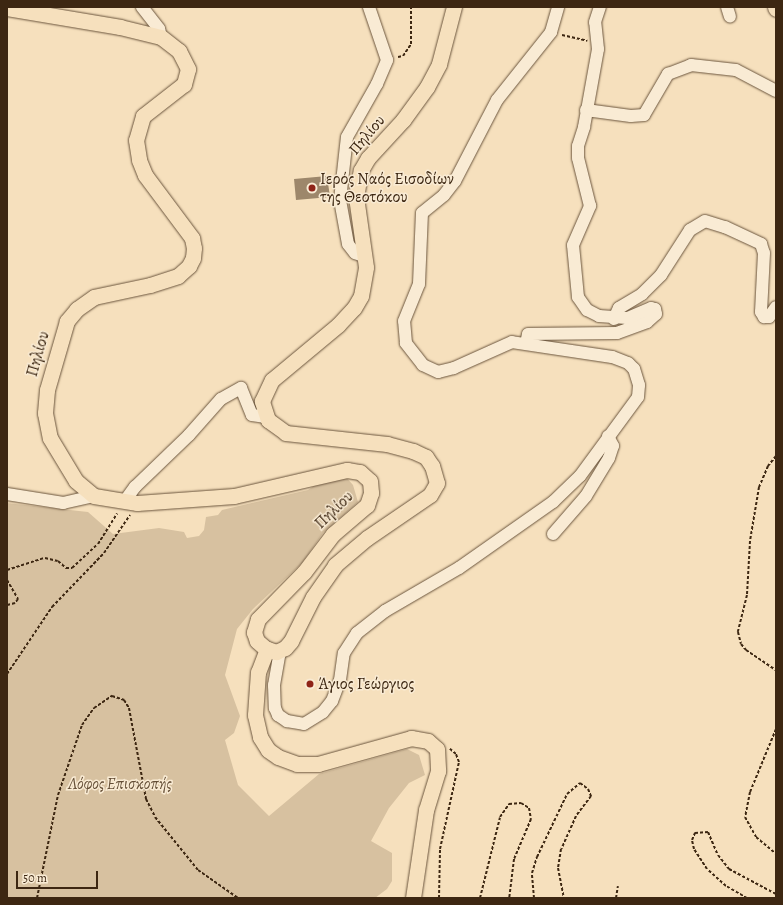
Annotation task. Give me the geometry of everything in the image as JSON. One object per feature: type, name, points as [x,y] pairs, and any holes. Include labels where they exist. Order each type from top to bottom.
[{"type":"main road","name":"Πηλίου","points":[[266,417],[262,401],[272,380],[338,325],[357,304],[366,276],[356,197],[361,170],[368,158],[408,114],[430,82],[440,59],[454,7]]},
{"type":"main road","name":"Πηλίου","points":[[7,8],[120,27],[161,38],[182,54],[189,73],[181,88],[141,120],[136,134],[137,153],[146,175],[190,233],[194,253],[189,266],[178,276],[150,285],[94,297],[77,308],[66,325],[47,390],[45,419],[50,438],[64,464],[78,484],[94,496],[130,502],[234,496],[347,470],[365,474],[371,485],[371,497],[367,504],[333,534],[304,572],[262,614],[256,624],[254,634],[258,643],[274,650]]},
{"type":"main road","points":[[266,417],[274,426],[291,435],[387,444],[413,450],[430,462],[437,479],[436,487],[430,495],[367,538],[335,565],[313,597],[293,637],[274,650],[258,672],[255,715],[260,737],[268,750],[278,758],[297,764],[318,764],[411,738],[428,742],[437,749],[438,771],[426,810],[414,898]]},
{"type":"street","points":[[142,7],[159,29],[161,38]]},
{"type":"street","points":[[364,256],[352,251],[343,225],[340,200],[345,147],[349,132],[385,69],[387,56],[369,7]]},
{"type":"street","points":[[274,650],[275,708],[278,715],[287,720],[304,724],[323,712],[332,701],[340,680],[344,653],[357,633],[385,611],[472,559],[553,502],[580,476],[638,397],[639,385],[634,369],[628,363],[612,357],[526,343],[507,342],[454,368],[438,372],[423,365],[411,353],[406,343],[404,325],[419,284],[422,212],[444,195],[455,181],[497,100],[551,32],[558,7]]},
{"type":"street","points":[[526,343],[528,334],[617,334],[650,320],[656,310],[648,308],[632,317],[614,319],[588,311],[578,297],[573,245],[590,206],[578,154],[599,44],[595,22],[600,7]]},
{"type":"street","points":[[586,110],[631,116],[644,114],[668,74],[691,65],[736,70],[776,91]]},
{"type":"street","points":[[614,319],[619,308],[642,294],[661,275],[690,230],[705,221],[712,222],[761,244],[764,253],[761,312],[764,317],[769,317],[776,306]]},
{"type":"street","points":[[130,502],[139,482],[189,435],[221,399],[241,388],[252,415],[266,417]]},
{"type":"street","points":[[553,534],[586,496],[609,458],[613,446],[608,436]]},
{"type":"street","points":[[7,494],[63,503],[94,496]]},
{"type":"path","points":[[387,56],[403,56],[409,48],[412,34],[411,7]]},
{"type":"path","points":[[551,32],[599,44]]},
{"type":"path","points":[[776,456],[768,466],[759,487],[750,541],[747,595],[738,632],[741,644],[746,650],[776,670]]},
{"type":"path","points":[[7,570],[45,558],[58,561],[66,568],[72,568],[98,544],[130,502]]},
{"type":"path","points":[[7,674],[52,607],[104,554],[124,525],[130,502]]},
{"type":"path","points":[[7,580],[18,599],[15,603],[7,604]]},
{"type":"path","points":[[37,898],[58,795],[82,725],[94,708],[112,696],[124,700],[129,708],[146,798],[155,817],[198,870],[238,898]]},
{"type":"path","points":[[776,729],[750,792],[745,817],[756,838],[776,854]]},
{"type":"path","points":[[437,749],[446,748],[453,751],[459,762],[440,849],[439,898]]},
{"type":"path","points":[[534,898],[532,873],[537,857],[567,794],[580,783],[588,789],[591,796],[576,816],[561,849],[558,868],[564,898]]},
{"type":"path","points":[[480,898],[500,817],[509,804],[521,803],[529,808],[531,819],[514,859],[509,898]]},
{"type":"path","points":[[747,898],[726,886],[707,869],[692,844],[695,833],[708,832],[718,855],[729,869],[776,894]]},
{"type":"path","points":[[616,898],[618,886]]},
{"type":"green space","name":"Λόφος Επισκοπής","points":[[344,475],[353,485],[358,502],[323,533],[302,563],[253,609],[237,629],[225,675],[240,716],[234,733],[225,740],[238,785],[269,816],[319,774],[407,749],[419,755],[425,775],[409,783],[389,808],[371,841],[392,853],[392,881],[387,889],[375,898],[7,898],[7,503],[88,512],[113,534],[159,528],[184,532],[187,538],[199,536],[204,530],[206,517],[218,515],[222,510],[308,490],[321,481]]},
{"type":"building","name":"Ιερός Ναός Εισοδίων της Θεοτόκου","points":[[327,176],[330,197],[296,200],[294,179]]},
{"type":"place","name":"Ιερός Ναός Εισοδίων της Θεοτόκου","points":[[312,188]]},
{"type":"place","name":"Άγιος Γεώργιος","points":[[310,684]]}]
